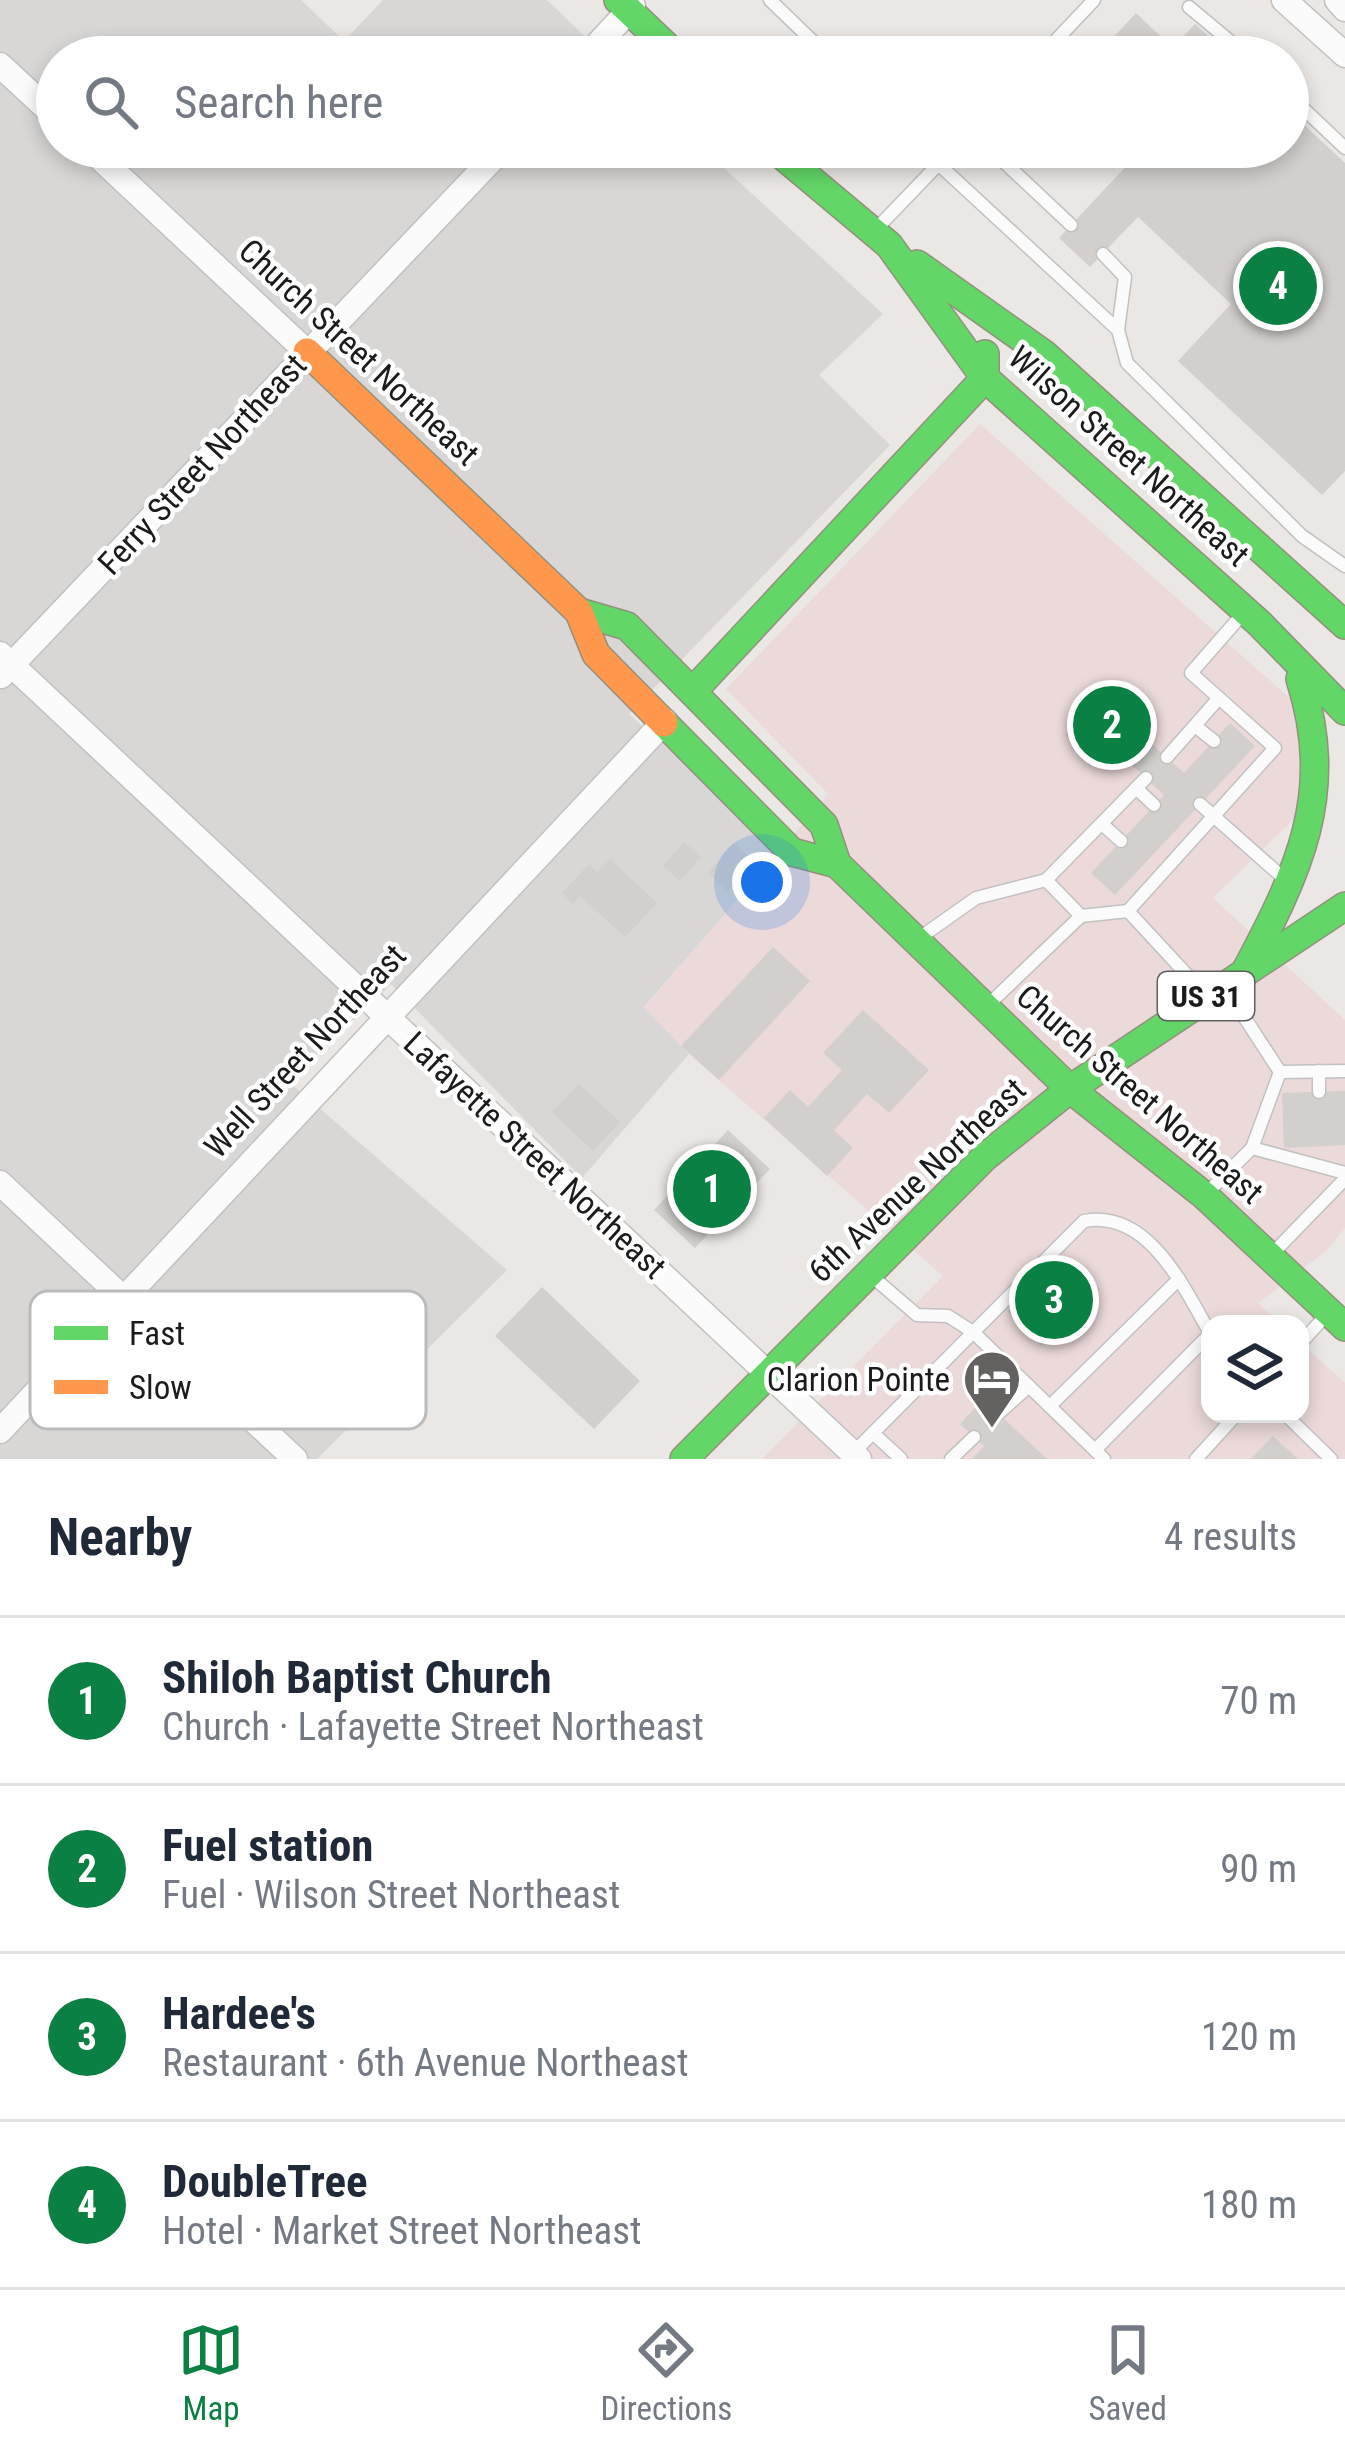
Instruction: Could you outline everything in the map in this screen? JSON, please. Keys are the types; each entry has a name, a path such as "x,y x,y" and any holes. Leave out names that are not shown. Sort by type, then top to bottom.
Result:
{"main road":[{"path":"628,3 659,36"},
{"name":"Wilson Street Northeast","path":"797,168 882,239 985,378 1252,617 1345,711"},
{"path":"882,239 1044,354 1345,625"},
{"path":"693,691 985,378 985,340 969,302"},
{"name":"Church Street Northeast","path":"307,352 578,612 596,654 792,852 837,864 1070,1089 1205,1196 1337,1319"},
{"name":"Church Street Northeast","path":"578,612 628,626 824,825 837,864"},
{"path":"1225,985 1292,886 1326,820 1336,775 1315,700 1252,617"},
{"name":"6th Avenue Northeast","path":"684,1459 866,1270 985,1157 1070,1089 1345,907"}],"street":[{"path":"1284,0 1345,55"},
{"path":"1337,0 1345,10"},
{"path":"602,36 628,3"},
{"path":"0,65 36,98"},
{"name":"Church Street Northeast","path":"110,168 307,352"},
{"name":"Ferry Street Northeast","path":"4,666 484,168"},
{"name":"Lafayette Street Northeast","path":"4,666 856,1456"},
{"name":"Well Street Northeast","path":"130,1291 665,722"},
{"path":"0,1183 116,1291"},
{"name":"Well Street Northeast","path":"0,1431 30,1399"},
{"path":"263,1429 295,1459"}],"lane":[{"path":"770,0 807,36"},
{"path":"1060,36 1094,0"},
{"path":"1188,2 1226,36"},
{"path":"1309,114 1345,148"},
{"path":"882,239 935,168"},
{"path":"940,168 1118,330"},
{"path":"1010,168 1071,225"},
{"path":"1103,254 1126,277 1118,330 1127,362 1302,536 1345,566"},
{"path":"986,1007 1081,916 1128,911 1275,748 1191,673 1252,617"},
{"path":"1167,758 1219,698"},
{"path":"1195,726 1214,741"},
{"path":"1238,764 1251,776"},
{"path":"917,939 976,898 1046,880 1141,783 1154,805"},
{"path":"1200,804 1292,886"},
{"path":"1102,824 1121,841"},
{"path":"1177,829 1192,842"},
{"path":"1145,863 1160,876"},
{"path":"1046,880 1081,916"},
{"path":"1128,911 1225,985 1280,1072"},
{"path":"1318,1071 1319,1092"},
{"path":"1280,1072 1345,1071"},
{"path":"1205,1196 1252,1148 1280,1072"},
{"path":"1320,1147 1321,1166"},
{"path":"1252,1148 1345,1176 1271,1255"},
{"path":"856,1456 873,1433 1084,1221 1114,1219 1148,1241 1179,1279 1201,1317"},
{"path":"866,1270 917,1315 948,1316 973,1332 1099,1454 1201,1343"},
{"path":"1049,1406 1179,1279"},
{"path":"1309,1338 1337,1319"},
{"path":"999,1413 1029,1386"},
{"path":"1196,1459 1229,1423"},
{"path":"1294,1423 1331,1459"},
{"path":"873,1433 901,1459"},
{"path":"951,1459 974,1436"}],"shaded area":[{"path":"0,0 301,0 339,36 36,36 36,168 724,168 883,314 819,375 890,445 629,714 781,850 644,1007 689,1054 582,1178 391,984 289,1082 507,1270 426,1351 426,1291 30,1291 30,1429 347,1429 317,1459 0,1459"},
{"path":"383,0 547,0 584,36 349,36"},
{"path":"980,424 1309,715 1303,810 1213,898 1345,1020 1345,1228 1326,1251 1258,1303 1271,1315 1201,1315 1201,1423 1309,1423 1309,1350 1345,1383 1345,1459 762,1459 943,1276 689,1054 644,1008 828,794 726,689"}],"building":[{"path":"1136,13 1160,36 1115,36"},
{"path":"1195,24 1208,36 1184,36"},
{"path":"1309,130 1345,163 1345,471 1322,495 1178,361 1231,304 1138,217 1090,267 1059,238 1124,168 1309,168"},
{"path":"1118,679 1158,716 1141,734 1184,773 1230,723 1255,746 1115,895 1091,873 1164,795 1121,755 1106,772 1066,735"},
{"path":"684,842 701,857 680,881 663,866"},
{"path":"734,843 754,861 728,891 708,873"},
{"path":"610,859 657,903 625,937 580,896 573,904 562,893 589,864 597,872"},
{"path":"773,947 810,981 719,1080 681,1046"},
{"path":"863,1010 929,1070 889,1113 867,1094 834,1130 853,1148 827,1176 764,1118 790,1090 808,1107 842,1070 823,1053"},
{"path":"579,1084 620,1122 593,1151 552,1112"},
{"path":"1345,1091 1345,1145 1284,1148 1282,1093"},
{"path":"728,1130 770,1169 695,1248 654,1210"},
{"path":"1063,1256 1100,1289 1041,1346 1007,1311"},
{"path":"542,1287 640,1381 594,1429 495,1336"},
{"name":"Clarion Pointe","path":"983,1399 1047,1459 972,1459 984,1446 960,1424"},
{"path":"1273,1436 1298,1459 1251,1459"}],"traffic: fast":[{"path":"618,0 656,36"},
{"path":"797,168 889,245 985,378 1259,623 1345,711"},
{"path":"917,264 1044,354 1345,625"},
{"path":"693,691 985,378 985,354"},
{"path":"579,612 627,626 824,825 837,864 1070,1089 1205,1196 1345,1327"},
{"path":"1244,974 1295,866 1313,796 1310,721 1300,679"},
{"path":"664,723 792,852 837,864"},
{"path":"684,1459 985,1157 1070,1089 1345,906"}],"traffic: slow":[{"path":"307,352 579,612 596,654 664,723"}],"place":[{"name":"DoubleTree","path":"1278,286"},
{"name":"Fuel station","path":"1112,725"},
{"name":"Shiloh Baptist Church","path":"712,1189"},
{"name":"Hardee's","path":"1054,1300"},
{"name":"Clarion Pointe","path":"992,1430"}]}
